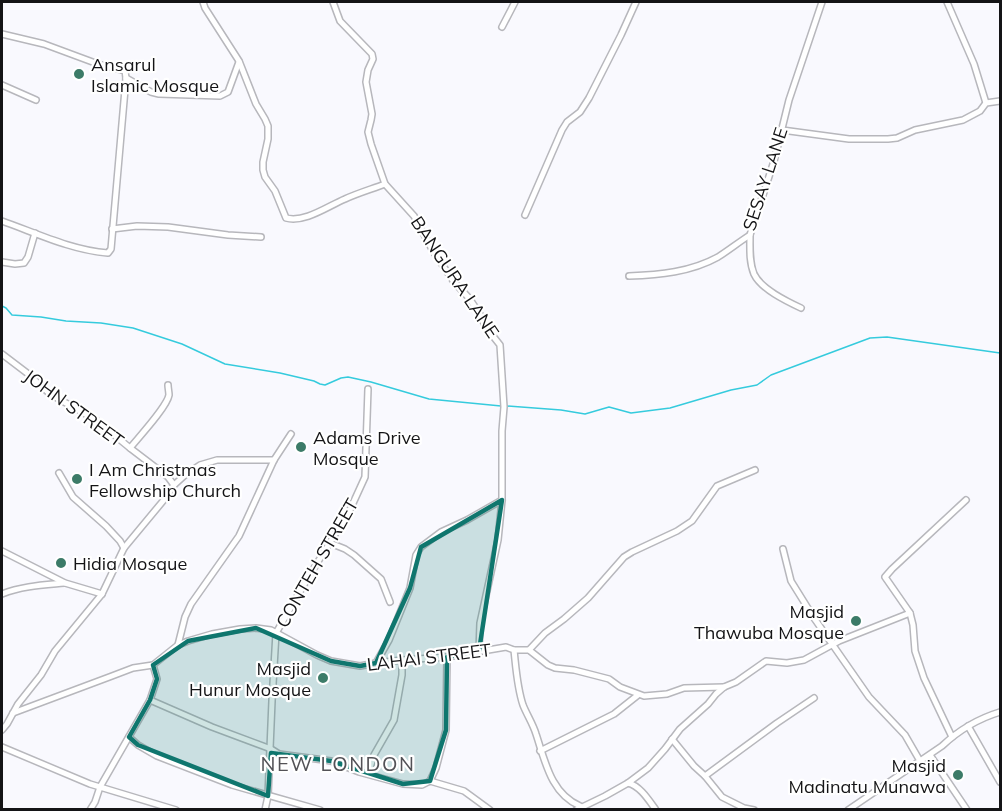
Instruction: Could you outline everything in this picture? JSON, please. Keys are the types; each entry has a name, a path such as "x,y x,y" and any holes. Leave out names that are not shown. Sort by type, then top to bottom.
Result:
{"street":[{"path":"203,2 239,61 255,104 268,126 263,170 286,218 289,220 306,217 346,198 385,184"},
{"name":"BANGURA LANE","path":"333,2 340,21 372,54 373,58 366,82 372,114 368,132 370,144 385,184 414,216 433,252 453,282 469,298 485,326 501,345 504,407 502,500 498,540 480,623 479,651"},
{"path":"502,27 515,2"},
{"path":"525,215 562,130 567,122 580,112 589,98 636,2"},
{"name":"SESAY LANE","path":"629,276 667,274 695,267 716,258 750,235 765,191 789,100 822,2"},
{"path":"946,2 974,64 986,103"},
{"path":"2,34 44,44 98,64 125,71 126,78 111,249 108,253 98,253 63,243 2,221"},
{"path":"126,78 159,94 220,96 228,92 239,61"},
{"path":"2,85 36,100"},
{"path":"782,130 849,139 897,138 915,130 963,120 980,111 986,103 1000,101"},
{"path":"112,229 137,226 261,237"},
{"path":"2,262 24,263 35,233"},
{"path":"750,235 750,257 755,275 783,299 801,308"},
{"name":"JOHN STREET","path":"2,354 50,394 96,420 168,477 174,485"},
{"path":"130,448 169,397 168,385"},
{"name":"CONTEH STREET","path":"266,810 276,633 349,512 365,477 368,388"},
{"path":"178,645 184,617 239,536 274,460 291,434"},
{"path":"2,730 55,651 102,594 124,548 174,485 200,465 217,460 274,460"},
{"path":"529,650 545,633 588,598 624,557 678,531 692,521 717,486 755,470"},
{"path":"59,473 73,497 106,526 124,548"},
{"path":"376,663 389,640 406,599 416,555 421,547 441,532 502,500"},
{"path":"952,737 924,678 915,651 910,613 885,577 966,500"},
{"path":"330,543 354,555 381,579 390,603"},
{"path":"783,549 791,581 814,618 869,697 905,735 920,761"},
{"path":"2,550 65,582 102,594"},
{"path":"2,594 11,590 65,582"},
{"path":"514,650 529,650 555,668 574,670 609,679 620,687 644,696 667,694 684,688 724,687 736,682 766,661 795,663 839,641 910,613"},
{"name":"LAHAI STREET","path":"13,713 133,668 153,664 178,645 188,641 240,629 271,630 331,661 360,666 447,657 506,647 514,650 518,687 523,705 536,733 547,770 558,787 578,808"},
{"path":"430,782 446,730 447,657"},
{"path":"368,774 378,746 394,720 402,675 402,660"},
{"path":"90,810 100,787 150,700 157,679 153,664"},
{"path":"578,808 628,783 648,768 680,729 703,710 724,687"},
{"path":"540,751 614,714 638,694"},
{"path":"705,776 814,698"},
{"path":"150,700 279,754 331,761 403,784 422,785 430,782 464,791 490,810"},
{"path":"848,810 930,755 968,726 983,717 1000,712"},
{"path":"968,726 1000,782"},
{"path":"129,737 157,756 232,785 320,810"},
{"path":"672,739 722,797 744,809 754,810"},
{"path":"2,747 100,787 176,810"},
{"path":"930,755 967,810"},
{"path":"628,783 634,784 656,810"},
{"path":"858,804 862,810"}],"highlighted area":[{"path":"502,500 479,651 447,657 446,730 430,781 403,784 331,761 271,753 268,796 138,745 129,737 150,700 157,679 153,665 188,641 256,628 331,661 360,666 376,663 410,588 421,547"}],"waterway":[{"path":"2,306 12,315 133,328 182,344 225,364 280,373 320,384 325,385 348,377 429,399 501,406"},
{"path":"507,406 585,414 609,407 631,413 670,408 731,390 757,385 771,375 870,338 887,337 1000,353"}],"place":[{"name":"Ansarul Islamic Mosque","path":"79,74"},
{"name":"Adams Drive Mosque","path":"301,447"},
{"name":"I Am Christmas Fellowship Church","path":"77,479"},
{"name":"Hidia Mosque","path":"61,563"},
{"name":"Masjid Thawuba Mosque","path":"856,621"},
{"name":"Masjid Hunur Mosque","path":"323,678"},
{"name":"Masjid Madinatu Munawa","path":"958,775"}],"district":[{"name":"NEW LONDON","path":"338,763"}]}
